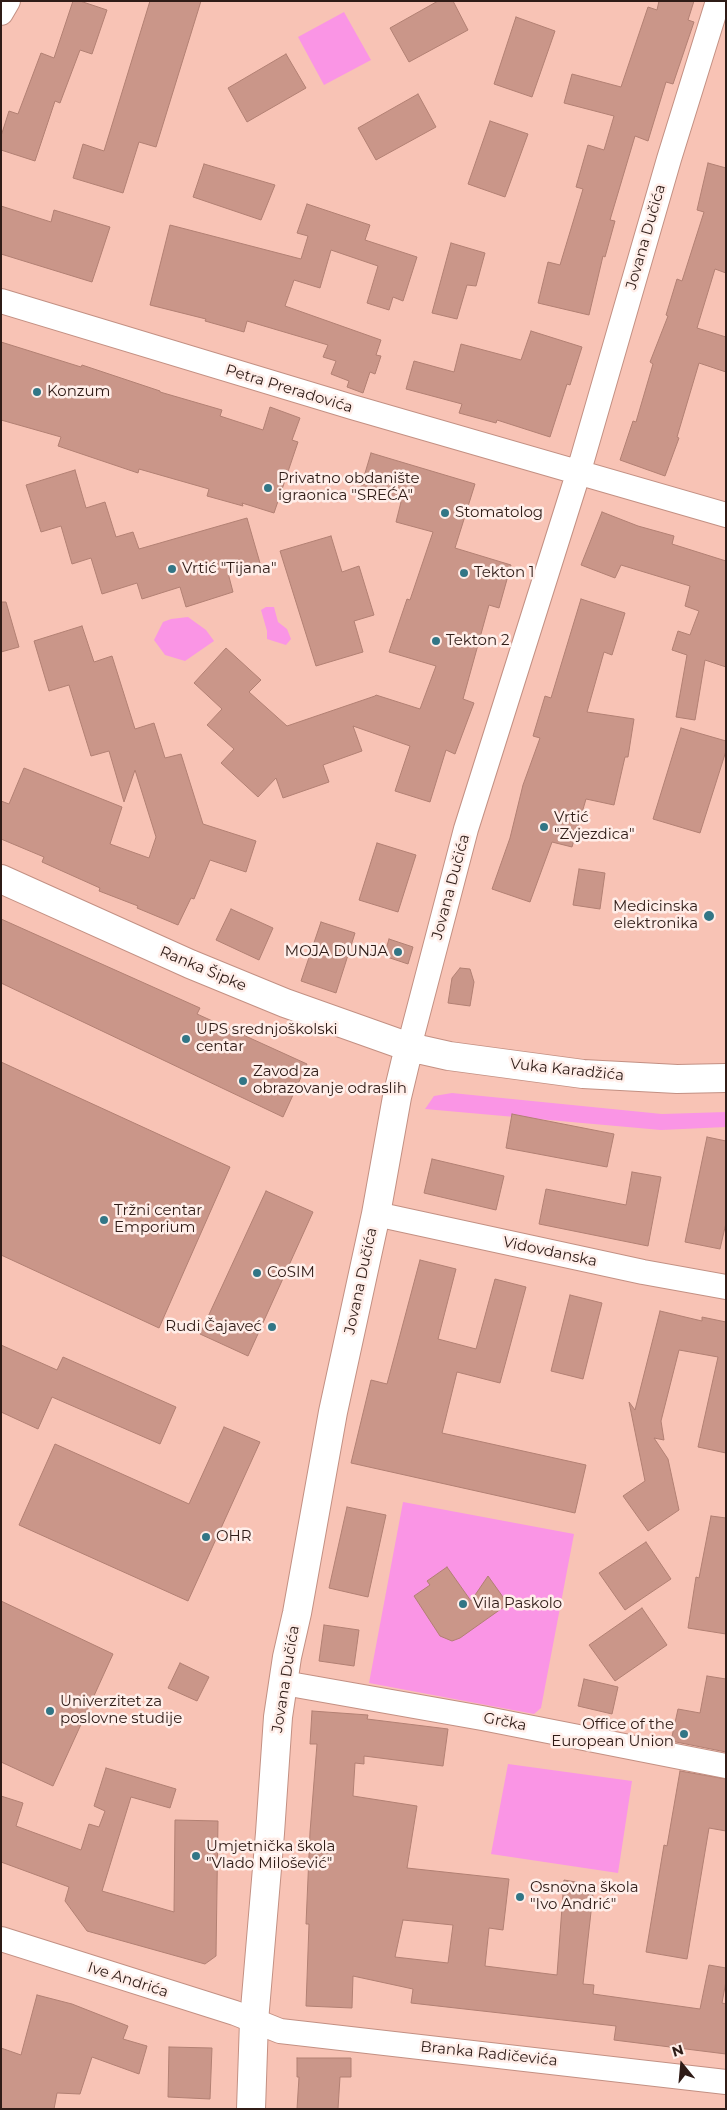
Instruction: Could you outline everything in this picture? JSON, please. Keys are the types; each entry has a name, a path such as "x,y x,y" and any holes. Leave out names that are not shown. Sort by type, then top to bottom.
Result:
{"street":[{"path":"1,13 8,1"},
{"name":"Jovana Dučića","path":"251,2109 254,2021 278,1717 287,1657 297,1613 333,1412 376,1214 397,1097 466,829 578,474 669,159 718,1"},
{"name":"Petra Preradovića","path":"1,301 578,474"},
{"path":"578,474 726,515"},
{"name":"Ranka Šipke","path":"1,879 190,964 285,1003 409,1047"},
{"name":"Vuka Karadžića","path":"409,1047 507,1065 583,1074 677,1079 726,1078"},
{"name":"Vidovdanska","path":"376,1214 633,1270 726,1287"},
{"name":"Grčka","path":"284,1683 473,1716 726,1766"},
{"name":"Ive Andrića","path":"1,1939 254,2021"},
{"name":"Branka Radičevića","path":"254,2021 280,2030 726,2082"}],"shaded area":[{"path":"344,12 371,60 324,85 298,37"},
{"path":"266,607 274,607 278,622 287,629 291,639 286,645 267,639 267,631 261,610"},
{"path":"188,617 206,630 214,641 185,661 165,655 154,640 163,622"},
{"path":"452,1093 662,1114 726,1112 726,1127 661,1130 425,1109 434,1096"},
{"path":"403,1502 574,1534 541,1708 534,1714 369,1683"},
{"path":"508,1764 632,1781 618,1873 491,1854"}],"building":[{"path":"73,1 80,1 107,10 92,54 80,50 60,103 55,101 35,161 1,150 1,136 9,111 18,114 41,53 54,58"},
{"path":"150,1 201,1 156,147 139,142 123,193 73,178 83,144 104,151"},
{"path":"438,1 453,1 468,30 409,62 390,28"},
{"path":"659,1 694,1 688,20 694,22 673,84 666,82 648,141 635,136 610,220 615,221 605,257 603,256 589,315 538,303 548,262 560,265 583,189 576,187 588,145 604,150 614,116 564,103 572,74 621,87 648,7 657,10"},
{"path":"516,17 555,31 532,97 494,84"},
{"path":"286,54 306,88 247,122 228,88"},
{"path":"418,94 436,127 376,160 358,128"},
{"path":"490,121 528,134 505,197 468,184"},
{"path":"708,163 726,168 726,273 715,269 697,328 726,337 726,372 699,363 677,437 679,438 665,476 620,460 633,421 636,422 653,364 650,362 668,316 666,315 677,279 682,281 704,212 697,210"},
{"path":"204,164 275,185 261,220 193,197"},
{"path":"307,204 370,225 365,240 417,257 403,301 393,297 389,310 367,303 378,266 331,250 320,288 294,280 285,306 381,340 376,355 381,356 375,374 370,372 363,393 347,387 349,381 331,374 336,361 323,357 328,345 247,321 244,332 205,321 206,319 150,305 170,225 301,259 308,236 297,233"},
{"path":"1,206 51,222 54,210 110,227 92,282 1,254"},
{"path":"451,243 485,253 476,286 467,285 457,319 432,313"},
{"path":"531,331 582,347 570,385 567,384 550,437 497,420 496,423 459,413 462,404 406,389 414,361 454,372 461,344 521,360"},
{"path":"1,342 81,367 82,365 160,392 222,410 220,416 263,430 270,407 300,418 292,440 298,442 274,513 242,503 243,506 207,496 209,489 139,469 138,473 58,446 61,437 1,420"},
{"path":"371,453 475,484 455,548 511,565 499,608 489,605 463,699 474,703 455,754 446,750 430,802 395,791 410,746 353,726 362,751 323,765 329,782 283,798 276,778 258,797 221,763 234,749 207,725 222,709 194,683 226,648 261,680 249,692 287,726 376,695 420,709 436,666 389,652 407,599 410,600 433,532 396,522 401,502 360,490"},
{"path":"75,470 86,508 105,502 116,537 133,532 139,549 247,518 260,563 228,573 233,592 186,607 180,587 142,599 137,583 102,594 91,558 72,564 61,526 41,532 26,485"},
{"path":"602,512 638,526 674,536 672,544 726,561 726,667 705,660 695,720 676,717 687,655 672,650 678,631 690,635 699,611 685,606 690,586 621,565 615,578 581,565"},
{"path":"331,536 342,572 359,566 374,615 354,621 363,652 316,666 280,551"},
{"path":"581,599 625,613 612,655 604,652 587,712 634,719 628,757 625,757 614,805 586,799 572,847 552,842 530,902 492,889 510,838 523,785 540,738 533,736 545,696 551,698"},
{"path":"1,602 6,602 19,647 1,652"},
{"path":"82,626 94,662 112,656 135,729 154,723 165,758 181,754 203,824 256,841 246,872 210,860 194,899 191,898 178,925 137,908 138,906 99,891 100,888 42,862 44,857 1,839 1,801 9,804 24,768 122,807 110,844 149,858 156,837 135,770 124,802 109,751 91,756 69,685 49,691 34,641"},
{"path":"681,728 726,741 726,751 700,833 653,819"},
{"path":"377,843 416,855 398,912 359,900"},
{"path":"579,869 605,873 600,909 573,905"},
{"path":"231,909 273,928 259,960 216,940"},
{"name":"UPS srednjoškolski centar","path":"1,919 200,1008 197,1014 307,1064 283,1117 1,983"},
{"path":"321,922 355,933 336,993 301,981"},
{"name":"MOJA DUNJA","path":"389,939 413,947 408,964 384,956"},
{"path":"460,968 470,969 474,982 470,1006 448,1003 452,978"},
{"name":"Tržni centar Emporium","path":"1,1062 230,1167 159,1328 1,1255"},
{"path":"512,1114 614,1134 607,1167 506,1148"},
{"path":"707,1137 726,1141 726,1223 720,1249 685,1242"},
{"path":"432,1159 504,1176 496,1210 424,1193"},
{"path":"632,1172 661,1177 648,1246 539,1224 546,1189 626,1205"},
{"name":"CoSIM","path":"266,1191 313,1212 248,1356 200,1334"},
{"path":"420,1260 456,1269 438,1339 476,1349 495,1279 526,1287 500,1383 457,1372 442,1433 586,1465 575,1513 351,1463 371,1380 387,1384"},
{"path":"570,1295 602,1303 583,1379 551,1371"},
{"path":"660,1311 702,1321 702,1317 726,1322 726,1453 698,1447 718,1357 679,1350 661,1421 664,1440 654,1438 668,1459 679,1510 648,1531 623,1496 645,1481 629,1402 635,1410"},
{"path":"1,1345 57,1370 63,1357 176,1407 160,1444 52,1397 38,1429 1,1412"},
{"path":"224,1427 260,1442 188,1601 19,1525 55,1444 189,1504"},
{"path":"347,1507 386,1515 368,1597 329,1588"},
{"path":"711,1516 726,1518 726,1634 688,1628 696,1577 699,1578"},
{"path":"646,1542 671,1579 625,1610 599,1573"},
{"name":"Vila Paskolo","path":"447,1567 471,1601 488,1576 508,1604 460,1638 452,1641 440,1636 414,1596 430,1585 427,1581"},
{"path":"1,1601 113,1654 53,1786 1,1762"},
{"path":"642,1608 667,1645 615,1681 589,1645"},
{"path":"324,1625 359,1630 354,1666 319,1661"},
{"path":"180,1663 209,1677 197,1701 168,1688"},
{"path":"707,1676 726,1679 726,1752 671,1741 678,1709 700,1713"},
{"path":"584,1679 618,1687 612,1714 578,1706"},
{"path":"312,1711 368,1715 367,1719 448,1729 443,1766 364,1756 364,1764 355,1763 353,1796 417,1806 407,1868 509,1879 503,1930 489,1928 485,1966 557,1975 564,1880 594,1885 583,1984 594,1985 593,1994 700,2009 709,1965 726,1968 722,2003 726,2004 726,2054 614,2040 616,2026 411,2003 413,1989 353,1976 352,2008 306,2006 309,1924 306,1924 310,1832 317,1744 310,1744","holes":["403,1920 453,1925 448,1963 395,1957"]},
{"name":"Umjetnička škola \"Vlado Milošević\"","path":"106,1768 176,1789 170,1808 131,1797 102,1891 174,1912 175,1820 218,1821 216,1956 205,1964 87,1931 65,1901 69,1887 1,1862 1,1796 23,1803 16,1826 81,1850 89,1824 99,1827 105,1811 94,1806"},
{"path":"680,1771 726,1779 726,1831 709,1828 687,1959 646,1952 664,1845 667,1846"},
{"path":"37,1995 72,2004 128,2026 123,2039 147,2046 139,2074 92,2057 80,2094 57,2093 54,2109 1,2109 1,2048 21,2055"},
{"path":"169,2047 212,2048 210,2099 168,2097"},
{"path":"297,2058 351,2058 351,2077 340,2077 338,2109 297,2109 299,2077 297,2077"}],"place":[{"name":"Konzum","path":"37,392"},
{"name":"Privatno obdanište igraonica \"SREĆA\"","path":"268,488"},
{"name":"Stomatolog","path":"445,513"},
{"name":"Vrtić \"Tijana\"","path":"172,569"},
{"name":"Tekton 1","path":"464,573"},
{"name":"Tekton 2","path":"436,641"},
{"name":"Vrtić \"Zvjezdica\"","path":"544,827"},
{"name":"Medicinska elektronika","path":"709,916"},
{"name":"MOJA DUNJA","path":"398,952"},
{"name":"UPS srednjoškolski centar","path":"186,1039"},
{"name":"Zavod za obrazovanje odraslih","path":"243,1081"},
{"name":"Tržni centar Emporium","path":"104,1220"},
{"name":"CoSIM","path":"257,1273"},
{"name":"Rudi Čajaveć","path":"272,1327"},
{"name":"OHR","path":"206,1537"},
{"name":"Vila Paskolo","path":"463,1604"},
{"name":"Univerzitet za poslovne studije","path":"50,1711"},
{"name":"Office of the European Union","path":"684,1734"},
{"name":"Umjetnička škola \"Vlado Milošević\"","path":"196,1856"},
{"name":"Osnovna škola \"Ivo Andrić\"","path":"520,1897"}]}
